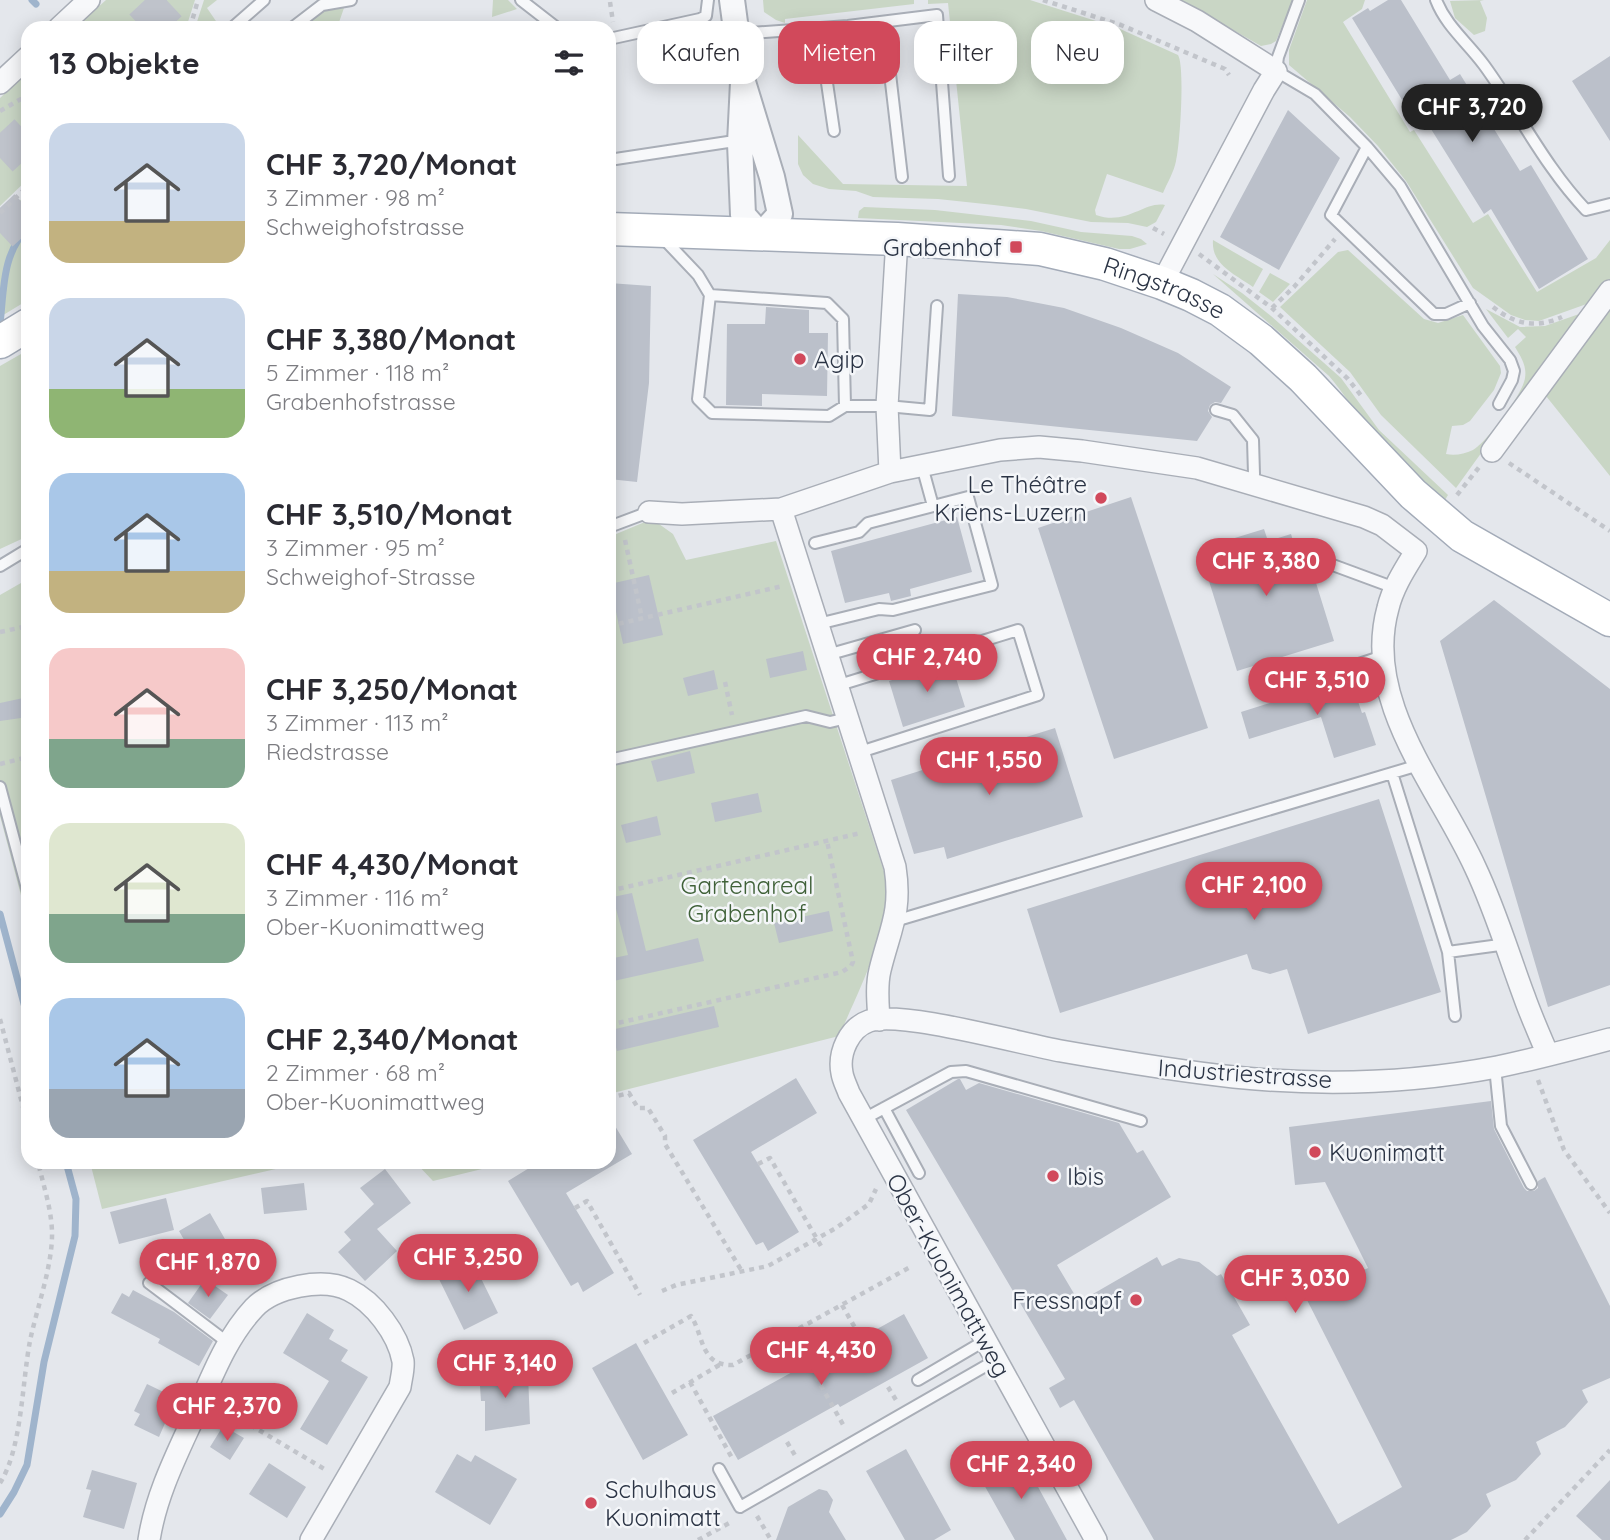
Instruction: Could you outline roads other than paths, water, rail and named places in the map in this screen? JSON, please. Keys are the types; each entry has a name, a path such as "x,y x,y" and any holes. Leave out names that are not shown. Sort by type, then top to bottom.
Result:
{"main road":[{"name":"Ringstrasse","path":"616,229 897,239 1040,249 1105,264 1162,283 1220,310 1261,340 1303,378 1413,494 1462,536 1610,620"}],"street":[{"path":"66,21 89,0"},
{"path":"732,0 734,21"},
{"path":"1156,0 1197,20 1276,71 1162,283"},
{"path":"0,83 21,64"},
{"path":"743,84 750,144 743,215 761,235 780,215 772,177 750,144"},
{"path":"890,472 887,406 897,239"},
{"path":"1492,451 1610,291"},
{"path":"649,512 682,514 781,509 890,472 1000,450 1040,447 1196,468 1364,517 1382,525 1416,551 1395,588 1384,624 1382,656 1392,703 1419,765 1474,863 1507,944 1542,1064"},
{"path":"781,509 895,867 898,898 895,921 880,971 879,1020"},
{"name":"Industriestrasse","path":"879,1020 916,1022 1063,1051 1235,1077 1314,1081 1394,1079 1542,1064 1610,1039"},
{"name":"Ober-Kuonimattweg","path":"879,1020 867,1021 850,1034 842,1054 842,1073 862,1119 986,1340 1092,1539"},
{"path":"149,1540 153,1517 171,1466 227,1342 256,1306 279,1292 301,1284 324,1284 348,1289 379,1315 394,1337 403,1362 400,1387 311,1540"}],"lane":[{"path":"240,21 264,0"},
{"path":"301,21 322,5 351,0"},
{"path":"521,0 548,21"},
{"path":"616,37 700,19 706,16 708,0"},
{"path":"1299,0 1278,57 1276,71 1315,94 1367,146 1400,186 1494,342 1510,360 1514,371 1499,404"},
{"path":"1436,0 1452,28 1482,63 1552,170 1571,193 1586,210 1610,204"},
{"path":"892,21 937,15 950,176"},
{"path":"827,84 834,131"},
{"path":"891,84 902,177"},
{"path":"616,159 727,142 750,144"},
{"path":"1367,146 1331,215 1434,314 1446,314 1470,303"},
{"path":"656,231 698,275 710,295 698,399 712,413 829,416 845,405 930,410 937,306"},
{"path":"710,295 827,303 843,319 845,405"},
{"path":"1216,410 1233,415 1253,440 1252,484"},
{"path":"922,466 933,506"},
{"path":"815,543 859,532 868,523 968,498 992,585 893,610 879,609 818,624"},
{"path":"616,524 649,512"},
{"path":"0,566 21,554"},
{"path":"1330,564 1395,588"},
{"path":"827,655 915,630"},
{"path":"836,685 1018,630 1038,695 858,753"},
{"path":"1290,687 1382,656"},
{"path":"616,759 806,716 830,722 847,719"},
{"path":"895,921 1419,765"},
{"path":"1392,773 1448,952 1455,1016"},
{"path":"0,787 21,866"},
{"path":"1448,952 1507,944"},
{"path":"1495,1067 1501,1126 1531,1184"},
{"path":"862,1119 951,1072 966,1071 1141,1121"},
{"path":"884,1108 919,1173"},
{"path":"149,1283 227,1342"},
{"path":"918,1380 986,1340"},
{"path":"719,1469 740,1507 754,1504 996,1360"}],"waterway":[{"path":"32,0 36,4"},
{"path":"160,21 163,0"},
{"path":"0,324 9,260 21,236"},
{"path":"0,914 21,993"},
{"path":"0,1514 27,1465 44,1362 75,1236 76,1199 68,1169"}],"tunnel":[{"path":"150,21 172,0"},
{"path":"0,158 21,138"},
{"path":"0,233 21,214"}],"place":[{"name":"Grabenhof","path":"1016,247"},
{"name":"Agip","path":"800,359"},
{"name":"Le Théâtre Kriens-Luzern","path":"1101,498"},
{"name":"Kuonimatt","path":"1315,1152"},
{"name":"Ibis","path":"1053,1176"},
{"name":"Fressnapf","path":"1136,1300"},
{"name":"Schulhaus Kuonimatt","path":"591,1503"}],"park label":[{"name":"Gartenareal Grabenhof","path":"747,899"}]}
